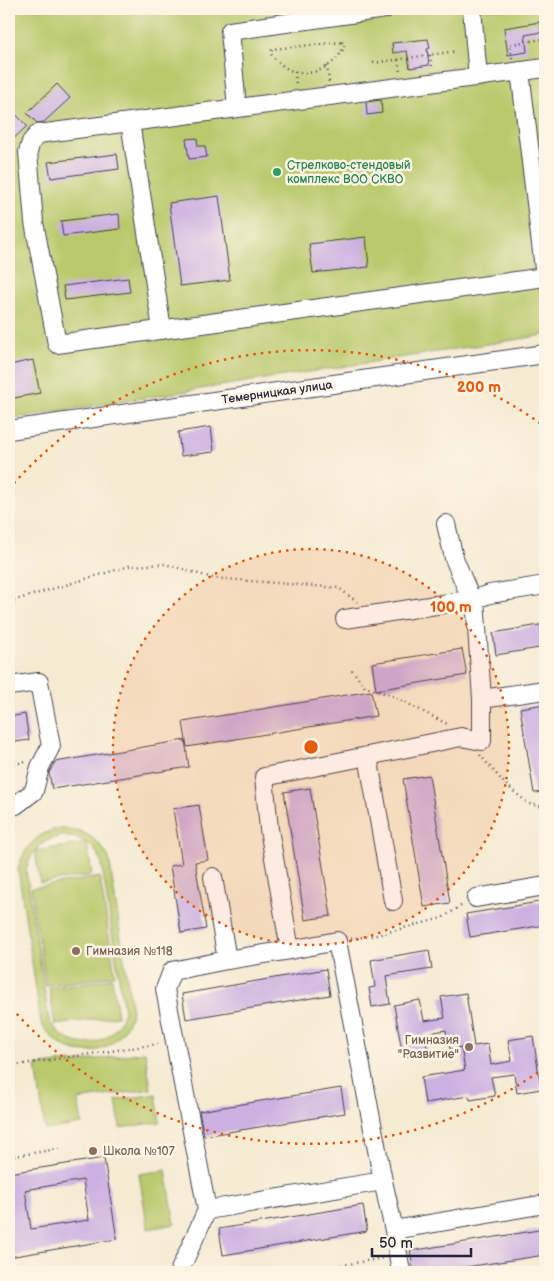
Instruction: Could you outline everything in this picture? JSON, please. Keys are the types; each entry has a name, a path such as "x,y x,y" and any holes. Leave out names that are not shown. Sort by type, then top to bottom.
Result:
{"street":[{"path":"237,108 230,31 385,9"},
{"path":"472,9 478,77"},
{"path":"517,72 540,194 545,277 57,344 34,222 28,152 31,142 38,134 545,68"},
{"path":"130,122 162,330"},
{"name":"Темерницкая улица","path":"9,430 545,354"},
{"path":"290,950 269,829 264,777 461,737 482,741 482,699 473,599 454,558 446,524"},
{"path":"345,619 473,599 490,594 545,585"},
{"path":"9,686 39,682 51,746 40,767 34,791 16,805 9,806"},
{"path":"482,699 545,690"},
{"path":"368,756 393,901"},
{"path":"214,877 227,960"},
{"path":"476,898 545,886"},
{"path":"178,1272 207,1210 165,989 172,971 337,941 382,1181 400,1264"},
{"path":"207,1210 382,1181"},
{"path":"394,1230 545,1204"}],"path":[{"path":"517,72 510,44 544,39 545,50"},
{"path":"342,42 345,44 343,51 334,62 314,72 295,72 288,69 271,54 272,49 342,42"},
{"path":"373,63 457,51"},
{"path":"9,602 129,566 165,564 213,578 339,588 373,614"},
{"path":"337,941 377,935 442,918 476,898"},
{"path":"9,1066 158,1044"},
{"path":"9,1157 63,1148"},
{"path":"302,1272 400,1264"}],"green space":[{"name":"Стрелково-стендовый комплекс ВОО СКВО","path":"9,9 545,9 545,335 9,419"},
{"path":"68,828 89,835 100,845 109,858 132,1011 125,1027 116,1040 104,1048 91,1052 77,1051 64,1046 52,1037 41,1023 18,869 24,854 33,842 38,837 52,830","holes":["61,836 77,838 92,846 101,860 124,1011 118,1024 110,1034 101,1040 79,1043 68,1039 49,1020 26,870 35,851 48,840"]},
{"path":"87,843 92,875 40,883 35,851"},
{"path":"100,877 115,975 46,986 31,888"},
{"path":"112,978 118,1016 55,1025 49,988"},
{"path":"145,1052 151,1089 78,1100 82,1124 45,1130 36,1066 72,1061 73,1063"},
{"path":"156,1094 160,1122 120,1128 116,1100"},
{"path":"166,1170 175,1224 148,1229 139,1174"}],"building":[{"path":"540,22 542,32 525,35 527,52 508,55 504,28"},
{"path":"428,39 430,48 427,49 429,65 410,68 407,51 393,53 392,43"},
{"path":"57,84 70,98 44,122 37,123 27,113"},
{"path":"381,100 382,113 367,115 366,102"},
{"path":"9,107 27,126 9,143"},
{"path":"197,138 198,146 205,146 207,157 189,159 186,139"},
{"path":"117,154 119,169 51,178 48,162"},
{"path":"219,196 230,280 180,286 169,203"},
{"path":"119,214 120,229 63,236 61,221"},
{"path":"366,237 369,267 313,273 309,244"},
{"path":"128,278 130,292 65,300 63,286"},
{"path":"33,360 40,393 9,399 9,365"},
{"path":"211,427 214,452 181,456 178,432"},
{"path":"545,624 545,647 496,655 493,633"},
{"path":"462,649 467,675 376,690 372,663"},
{"path":"371,691 376,716 187,747 183,722"},
{"path":"545,704 545,792 534,793 520,708"},
{"path":"25,714 29,740 9,743 9,717"},
{"path":"185,740 189,767 52,789 49,773 55,762"},
{"path":"429,775 450,903 424,907 403,779"},
{"path":"310,788 331,916 305,920 284,792"},
{"path":"199,805 208,860 195,862 206,929 181,933 170,866 182,864 173,809"},
{"path":"545,901 545,925 470,937 466,914"},
{"path":"429,950 432,969 386,976 390,1004 372,1007 369,988 375,987 371,960"},
{"path":"326,969 330,995 186,1019 182,994"},
{"name":"Гимназия \"Развитие\"","path":"466,993 474,1046 488,1044 491,1065 512,1061 508,1040 533,1036 541,1089 517,1093 514,1074 491,1077 495,1096 470,1100 469,1096 425,1103 421,1077 465,1070 461,1047 450,1049 446,1030 424,1034 428,1053 403,1057 394,1005 420,1000 424,1021 445,1018 441,997"},
{"path":"341,1088 345,1113 204,1136 199,1111"},
{"path":"104,1158 117,1239 9,1257 9,1173","holes":["83,1180 89,1220 31,1229 25,1190"]},
{"path":"363,1205 367,1231 223,1255 219,1229"},
{"path":"545,1229 545,1255 433,1272 414,1272 410,1251"}],"place":[{"name":"Стрелково-стендовый комплекс ВОО СКВО","path":"277,172"},
{"name":"Гимназия №118","path":"76,951"},
{"name":"Гимназия \"Развитие\"","path":"469,1047"},
{"name":"Школа №107","path":"93,1151"}]}
